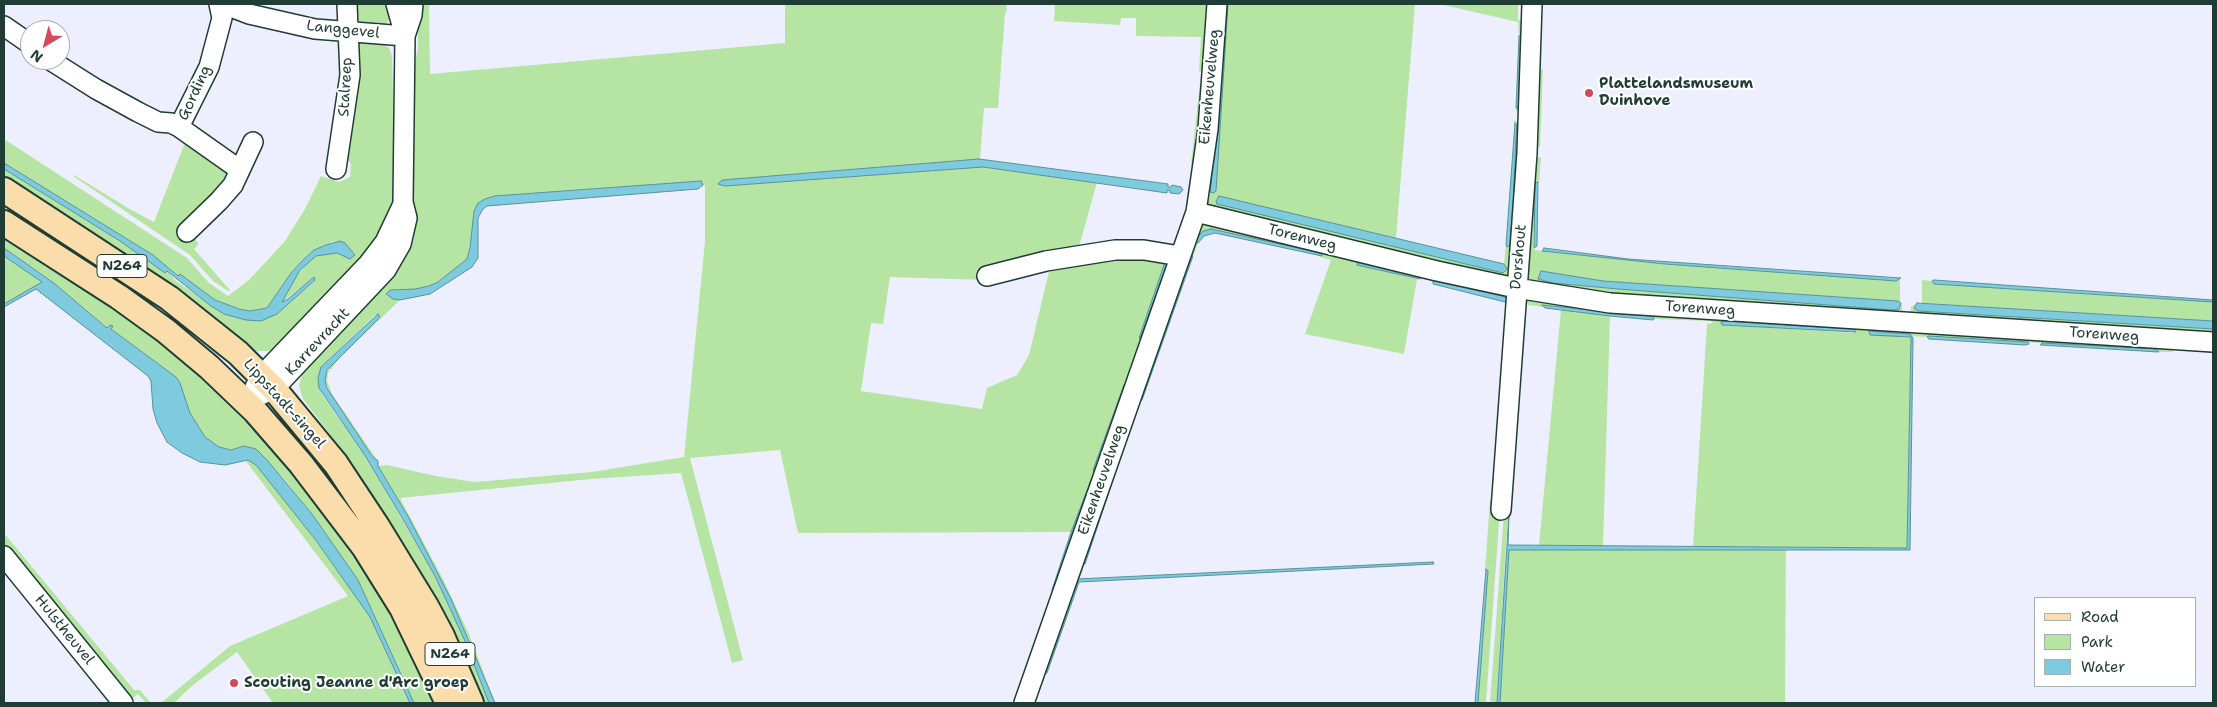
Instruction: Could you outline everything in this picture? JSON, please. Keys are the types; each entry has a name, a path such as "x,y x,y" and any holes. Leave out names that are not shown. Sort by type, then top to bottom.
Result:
{"main road":[{"name":"Lippstadt-singel","path":"4,190 169,298 215,334 267,382 331,457 377,526 430,613 471,703"},
{"name":"Lippstadt-singel","path":"4,223 136,309 202,361 246,402 301,464 364,547 402,608 448,703"}],"street":[{"name":"Gording","path":"67,70 138,112 158,122 171,123 179,127 209,67 222,18 219,4"},
{"name":"Langgevel","path":"223,4 249,14 315,29 405,36"},
{"name":"Stalreep","path":"336,169 350,75 347,4"},
{"name":"Karrevracht","path":"246,402 368,290 393,260 401,244 407,218 403,202 405,36 396,4"},
{"name":"Karrevracht","path":"405,36 412,15 413,4"},
{"name":"Eikenheuvelweg","path":"1024,703 1196,212 1208,129 1217,4"},
{"name":"Dorshout","path":"1501,510 1530,89 1532,4"},
{"path":"4,26 20,37"},
{"path":"179,127 240,170"},
{"path":"187,232 219,202 232,185 253,142"},
{"name":"Torenweg","path":"1196,212 1437,271 1516,288 1610,304 2213,342"},
{"path":"987,276 1046,261 1115,250 1144,250 1180,256"},
{"name":"Hulstheuvel","path":"4,556 123,703"}],"green space":[{"path":"351,4 392,4 393,14 386,24 379,28 358,26"},
{"path":"417,4 429,4 430,74 785,43 785,4 1006,4 998,108 984,108 980,159 722,180 718,184 725,186 983,167 1097,182 1079,247 1121,241 1117,247 1016,265 986,273 986,280 890,277 883,324 871,323 861,391 982,409 987,388 1017,375 1029,355 1051,263 1118,253 1167,257 1172,264 1057,593 1051,593 1052,590 1054,591 1069,552 1091,480 1071,532 798,533 780,450 690,458 743,660 732,663 681,473 591,479 400,498 443,579 469,634 495,703 451,599 409,518 378,466 387,465 436,476 475,482 592,472 684,457 705,241 705,185 701,181 494,196 478,203 474,211 467,259 438,282 429,286 415,289 390,290 386,293 387,296 400,300 339,359 328,373 327,381 332,394 378,461 372,456 331,395 325,381 326,375 331,365 380,315 374,316 321,367 318,378 321,393 366,457 436,578 464,639 489,703 476,703 448,639 369,489 353,464 303,399 299,386 303,370 311,355 382,279 394,264 406,243 411,221 409,104 418,47","holes":["1099,258 1165,258 1168,262 1140,339 1165,262 1135,259 1060,264","1124,385 1125,387 1094,472 1093,470"]},
{"path":"1055,4 1212,4 1204,72 1199,71 1201,37 1136,36 1136,18 1121,18 1120,25 1054,21"},
{"path":"1222,4 1214,193 1216,191 1228,4 1415,4 1396,238 1219,196 1506,265 1504,264 1506,245 1513,208 1516,137 1514,120 1525,127 1511,274 1503,279 1210,207 1205,197"},
{"path":"1439,4 1518,4 1518,20 1521,21 1521,4 1528,4 1522,110 1516,111 1516,108 1518,108 1521,37 1519,36 1518,22"},
{"path":"364,42 381,43 389,48 392,56 395,184 392,210 376,246 280,345 268,351 252,351 4,183 4,169 120,241 165,273 167,271 176,281 224,314 277,314 315,281 314,277 281,301 292,282 309,260 316,256 338,253 350,259 354,256 354,253 334,241 314,250 302,260 267,308 250,311 229,306 215,300 178,276 153,255 4,163 4,139 187,258 209,283 228,296 250,279 285,241 305,209 321,176 339,182 350,177 351,164 345,156 357,47"},
{"path":"1543,69 1540,147 1532,144 1535,73"},
{"path":"1200,83 1206,86 1194,166 1191,164"},
{"path":"186,140 225,169 226,177 192,236 199,244 194,249 230,290 228,291 213,281 190,255 73,176 154,222"},
{"path":"1541,157 1539,183 1536,182 1533,246 1535,250 1665,264 1900,280 1900,301 1603,281 1542,271 1538,278 1553,283 1618,289 1893,310 1899,309 1902,303 1902,311 1898,315 1599,297 1530,282 1525,271 1532,158"},
{"path":"4,203 44,227 210,340 206,345 146,298 94,271 4,214"},
{"path":"1210,223 1422,277 1422,281 1418,276 1356,264 1417,279 1404,354 1305,334 1331,260 1320,257 1321,253 1211,229 1196,243 1198,243 1140,400 1142,400 1137,408 1080,578 1077,579 1200,226"},
{"path":"4,233 118,306 245,413 353,544 444,703 414,703 358,580 312,514 285,480 256,449 244,446 231,450 219,447 205,437 190,413 180,383 176,377 111,329 112,327 108,328 55,284 4,248"},
{"path":"4,256 43,282 4,304"},
{"path":"1922,280 1932,281 1934,284 2213,302 2213,321 1922,303"},
{"path":"1520,296 2213,346 2213,353 2174,350 2171,352 2159,352 2156,349 1869,334 1911,337 1907,548 1693,546 1707,324 1713,323 1711,321 1653,319 1650,316 1594,312 1544,305 1542,307 1528,305 1523,301 1518,414 1506,544 1497,703 1490,703","holes":["1721,322 1854,329 1855,333 1723,325"]},
{"path":"1917,303 1915,306 1918,311 2213,329 2213,338 1911,313 1911,307"},
{"path":"1561,310 1610,316 1603,546 1539,545"},
{"path":"245,460 253,462 261,470 315,539 370,617 410,703 273,703 237,652 193,685 174,703 161,703 230,646 348,596"},
{"path":"1490,500 1499,500 1500,509 1486,703 1478,703 1488,571 1485,570"},
{"path":"4,533 134,690 140,690 151,703 146,703 138,694 128,702 4,547"},
{"path":"1509,550 1786,550 1785,703 1500,703"},
{"path":"1074,589 1042,686 1040,686"}],"water":[{"path":"1225,4 1228,4 1216,191 1214,193 1210,192 1218,121"},
{"path":"1519,36 1521,37 1519,108 1516,108"},
{"path":"1515,123 1517,125 1513,208 1510,245 1507,247 1506,245"},
{"path":"979,159 1168,184 1168,187 1172,185 1181,187 1183,190 1179,194 1170,193 1167,190 1167,193 983,167 725,186 718,184 722,180"},
{"path":"4,163 153,255 178,276 180,274 215,300 239,309 250,311 267,308 291,273 314,250 340,241 345,243 355,255 350,259 337,253 316,256 300,270 282,302 314,277 315,280 277,314 261,321 246,320 224,314 211,306 167,271 165,273 120,241 4,169"},
{"path":"701,181 703,185 698,189 487,206 478,218 478,258 472,267 430,294 400,300 393,299 386,294 390,290 415,289 429,286 438,282 467,259 474,211 478,203 485,199 494,196"},
{"path":"1538,182 1537,246 1534,248 1535,183"},
{"path":"1219,196 1504,264 1507,269 1503,273 1217,204 1216,201"},
{"path":"1211,229 1321,253 1322,256 1215,233 1204,236 1198,243 1194,242 1203,231"},
{"path":"4,248 55,284 107,328 110,325 113,326 111,329 176,377 180,383 190,413 205,437 219,447 231,450 244,446 256,449 267,460 312,514 358,580 414,703 410,703 370,617 315,539 256,465 248,460 225,465 200,462 182,453 167,442 157,423 153,409 151,381 148,376 36,289 4,307 4,304 42,282 4,256"},
{"path":"1544,248 1628,259 1901,278 1896,281 1665,264 1542,251"},
{"path":"1191,254 1193,256 1142,400 1140,400"},
{"path":"1134,257 1168,262 1140,339 1165,262 1135,259 1097,260"},
{"path":"1358,262 1418,276 1420,279 1357,265"},
{"path":"1541,271 1603,281 1898,301 1901,303 1899,309 1893,310 1618,289 1553,283 1538,279"},
{"path":"1433,281 1506,297 1507,300 1505,302 1433,284"},
{"path":"1932,281 2213,300 2213,302 1934,284"},
{"path":"1917,303 2213,321 2213,329 1918,311 1914,308"},
{"path":"1542,305 1650,316 1654,318 1653,320 1610,316 1545,308"},
{"path":"378,314 380,317 327,370 325,381 327,388 372,456 378,461 378,466 409,518 451,599 495,703 489,703 464,639 436,578 366,457 319,388 318,378 321,367"},
{"path":"1721,322 1854,329 1856,332 1722,325"},
{"path":"1869,331 1910,334 1913,338 1910,550 1509,550 1500,703 1497,703 1509,514 1508,545 1907,548 1911,337 1870,335"},
{"path":"1927,337 2028,342 2029,344 1929,339"},
{"path":"2042,343 2156,349 2159,352 2040,345"},
{"path":"1124,385 1125,387 1094,472 1093,470"},
{"path":"1137,408 1085,564 1083,564 1081,563"},
{"path":"1091,480 1092,482 1054,592 1052,590 1071,532"},
{"path":"1433,562 1434,564 1079,582 1047,673 1044,673 1077,579"},
{"path":"1486,569 1488,571 1478,703 1475,703"}],"place":[{"name":"Plattelandsmuseum Duinhove","path":"1589,93"},
{"name":"Scouting Jeanne d'Arc groep","path":"234,683"}]}
